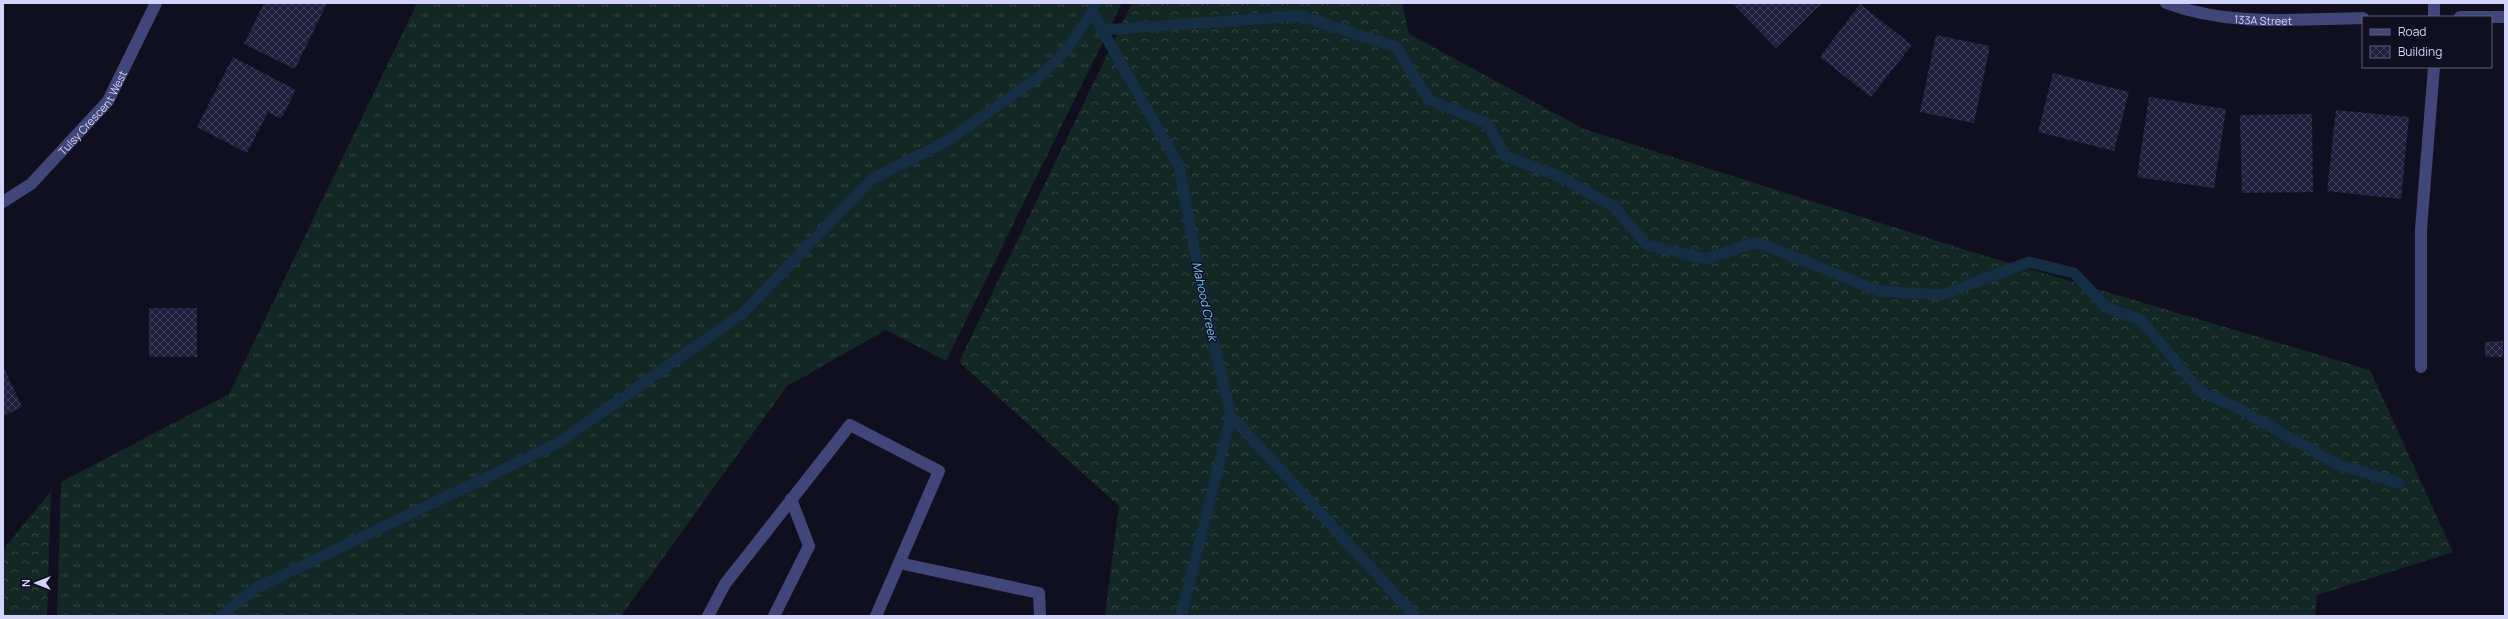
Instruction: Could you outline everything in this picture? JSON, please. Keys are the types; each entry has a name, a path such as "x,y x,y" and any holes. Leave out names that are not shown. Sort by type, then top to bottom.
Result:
{"street":[{"name":"Tulsy Crescent West","path":"3,202 31,184 108,101 156,3"},
{"name":"133A Street","path":"2166,3 2188,11 2225,19 2362,18"},
{"path":"2434,3 2434,16"},
{"path":"2492,16 2505,16"},
{"path":"2421,367 2421,229 2434,68"},
{"path":"708,616 725,584 850,425 939,471 876,616"},
{"path":"774,616 809,546 792,499"},
{"path":"899,563 1039,593 1040,616"}],"green space":[{"path":"417,3 1122,3 946,361 886,330 787,386 621,616 57,616 61,482 229,394"},
{"path":"1132,3 1402,3 1409,34 1584,129 1969,251 2370,370 2453,552 2317,595 2315,616 1105,616 1119,506 959,362"},
{"path":"51,491 47,616 3,616 3,550"}],"building":[{"path":"264,3 327,3 295,69 244,44"},
{"path":"1732,3 1822,3 1776,48"},
{"path":"1860,4 1912,45 1871,97 1820,57"},
{"path":"1936,35 1990,46 1974,123 1920,112"},
{"path":"233,57 296,90 281,119 268,112 247,153 197,127"},
{"path":"2053,73 2129,92 2114,151 2038,132"},
{"path":"2149,97 2226,109 2214,188 2137,177"},
{"path":"2336,110 2409,117 2401,199 2327,191"},
{"path":"2312,114 2313,192 2242,193 2240,115"},
{"path":"149,308 197,308 197,357 149,357"},
{"path":"2503,341 2503,357 2485,357 2485,342"},
{"path":"3,366 22,407 3,416"}],"waterway":[{"name":"Mahood Creek","path":"1095,3 1092,12 1179,166 1204,302 1231,416 1181,616"},
{"path":"221,616 256,588 558,443 742,314 872,179 947,141 1039,77 1065,52 1092,12"},
{"path":"1102,30 1301,16 1396,47 1429,100 1487,123 1505,156 1561,177 1614,207 1647,245 1705,259 1757,242 1879,291 1942,295 2029,262 2074,273 2107,308 2141,320 2201,392 2238,408 2336,464 2399,483"},
{"path":"1231,416 1415,616"}]}
